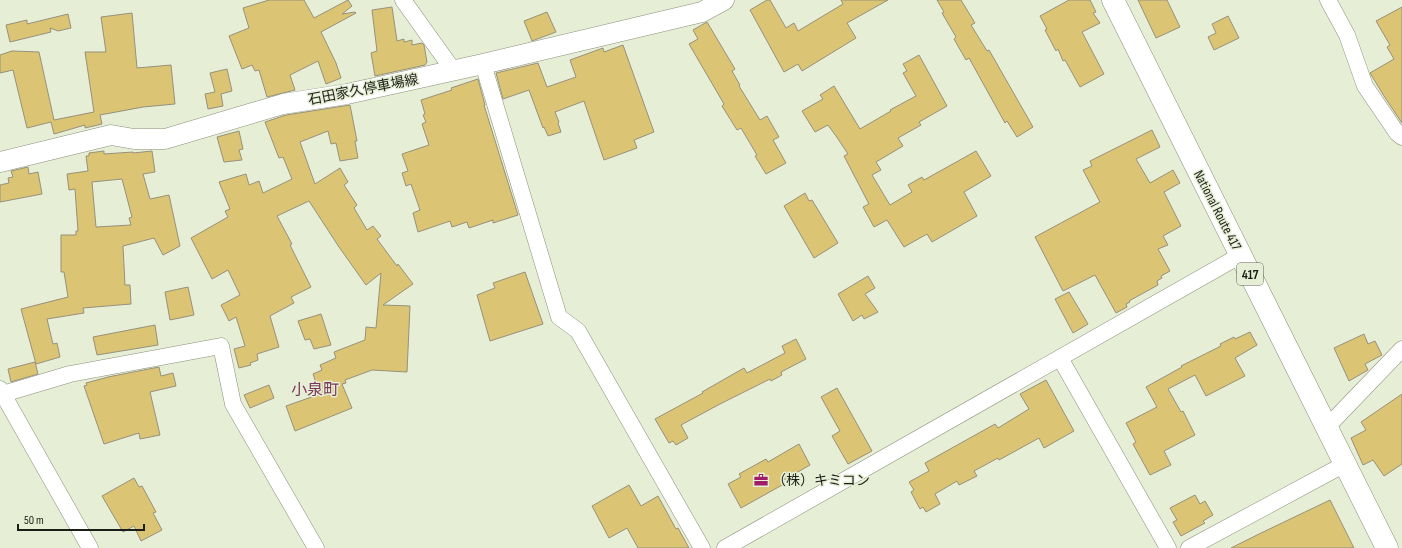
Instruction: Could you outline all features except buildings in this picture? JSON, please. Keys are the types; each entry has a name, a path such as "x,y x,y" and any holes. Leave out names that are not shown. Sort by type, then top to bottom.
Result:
{"highway":[{"name":"National Route 417","path":"1113,0 1387,548"}],"main road":[{"name":"石田家久停車場線","path":"0,160 112,135 134,139 165,139 283,104 347,94 483,64 724,0"}],"street":[{"path":"403,0 453,70"},
{"path":"1328,0 1347,35 1365,86 1397,133 1402,137"},
{"path":"483,64 559,318 578,331 702,548"},
{"path":"725,548 1241,256"},
{"path":"90,548 1,392 70,374 221,346 233,404 316,548"},
{"path":"1327,427 1402,349"},
{"path":"1060,358 1168,548"},
{"path":"1189,548 1345,464"}],"place":[{"name":"（株）キミコン","path":"761,480"}],"district":[{"name":"小泉町","path":"315,389"}]}
